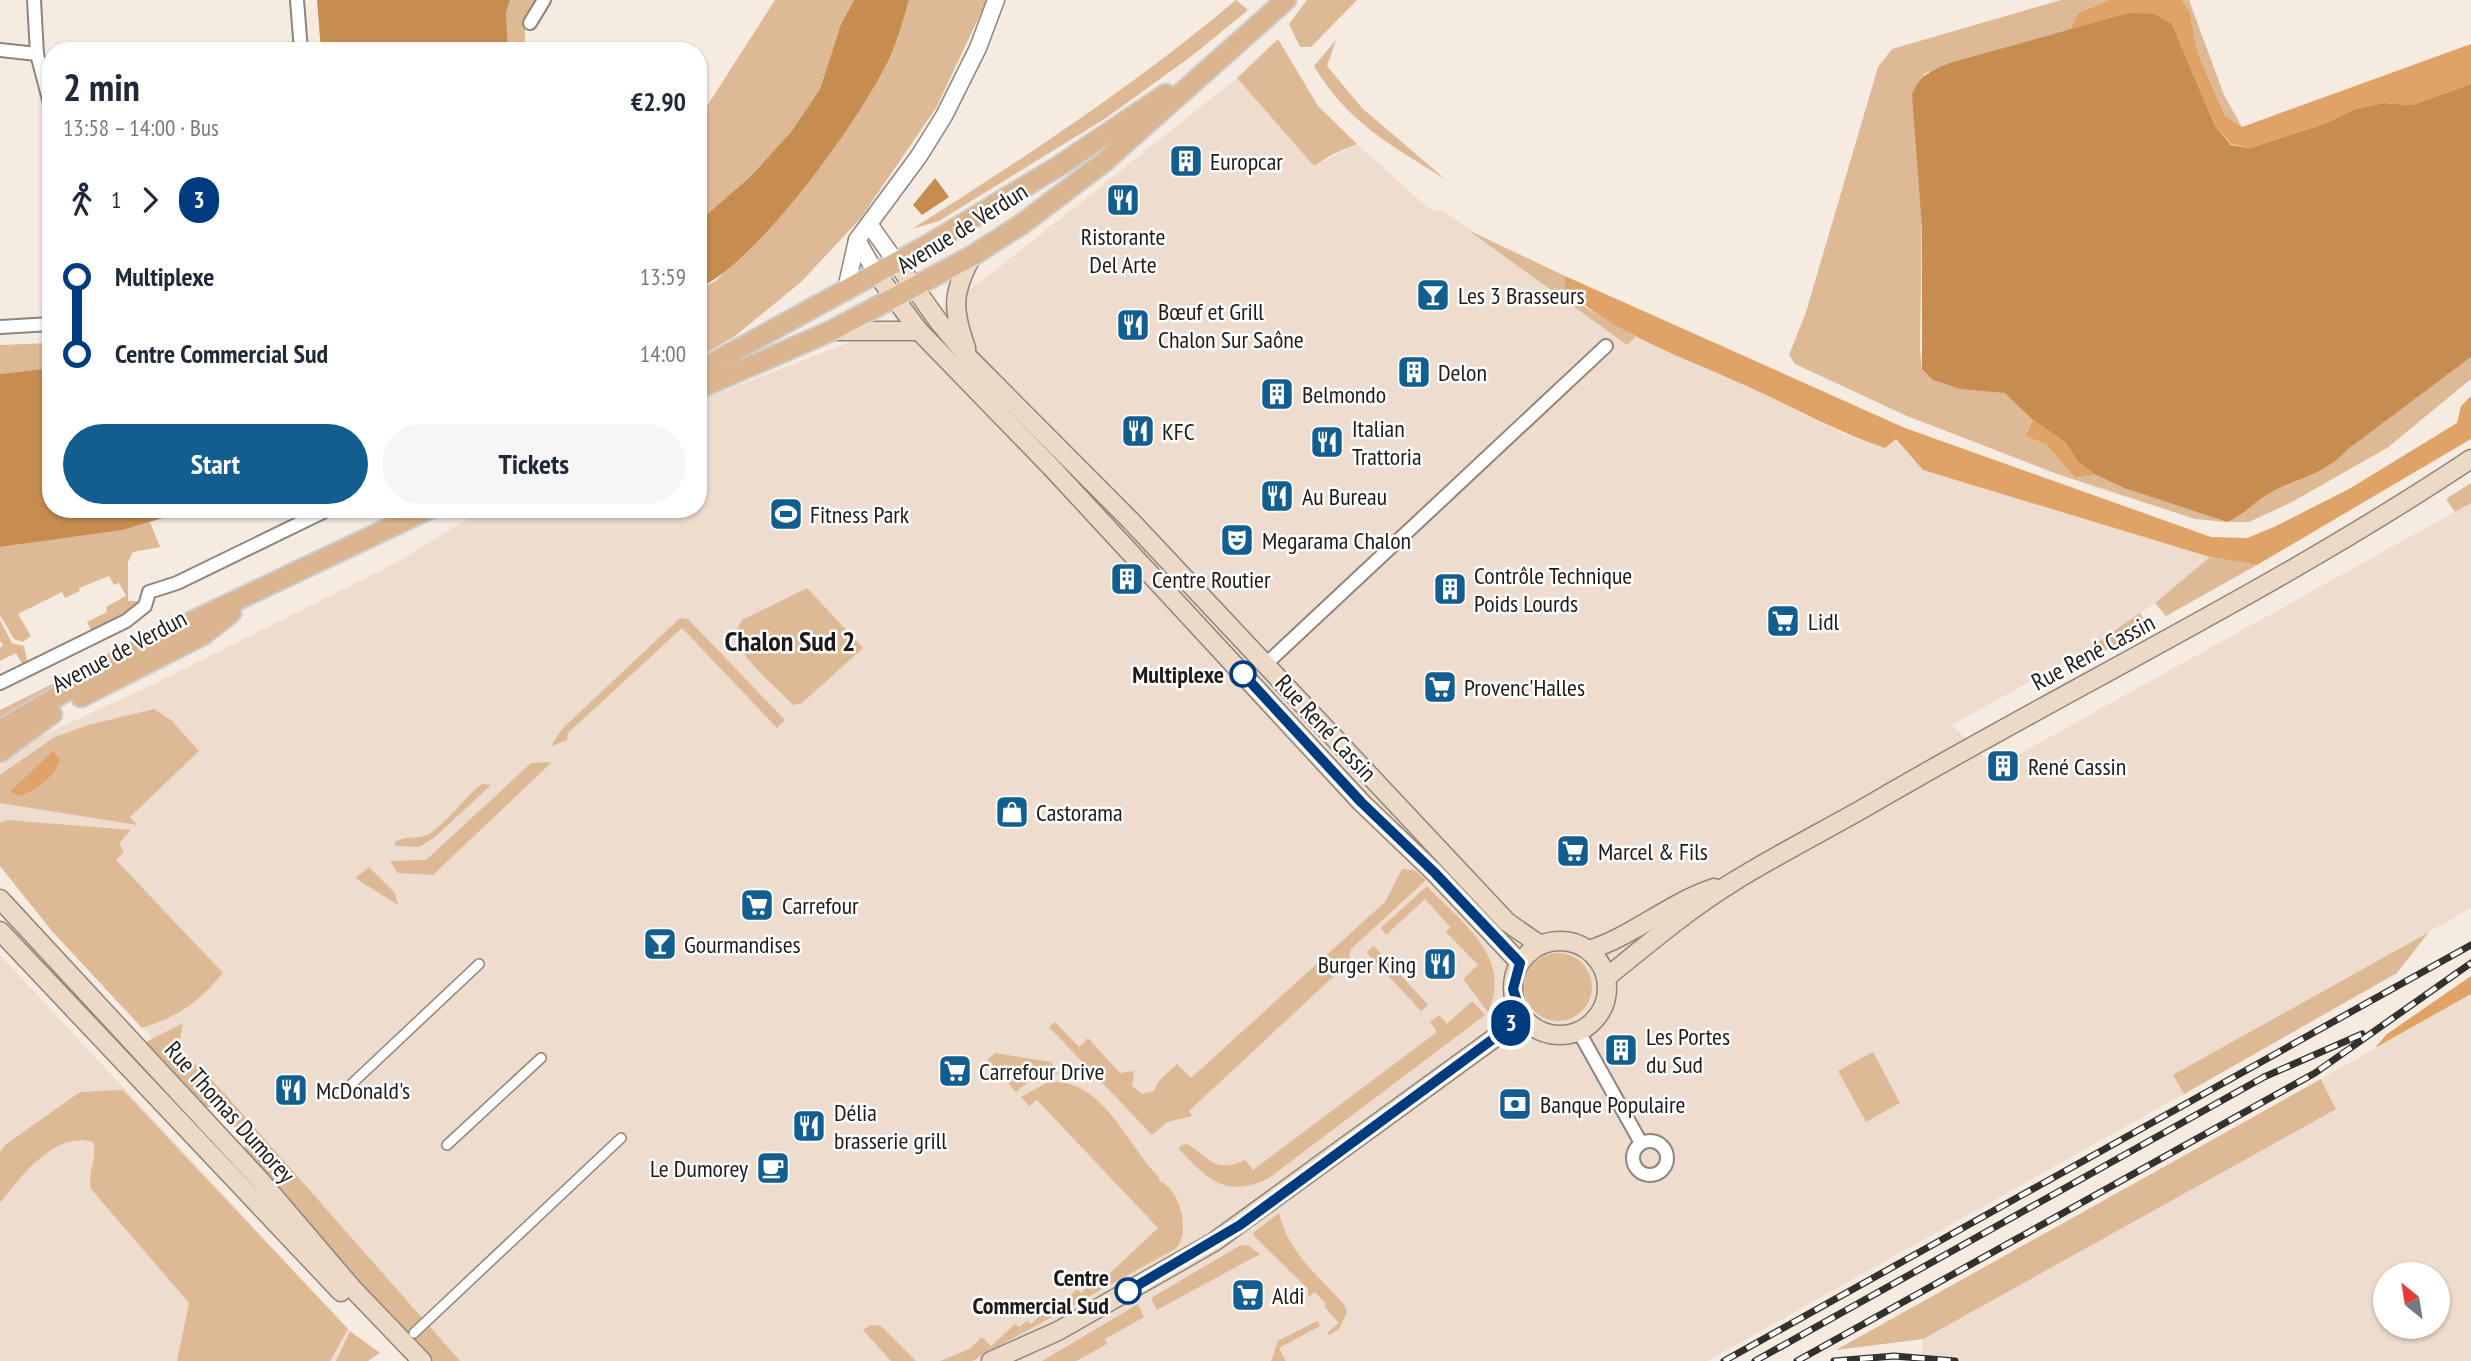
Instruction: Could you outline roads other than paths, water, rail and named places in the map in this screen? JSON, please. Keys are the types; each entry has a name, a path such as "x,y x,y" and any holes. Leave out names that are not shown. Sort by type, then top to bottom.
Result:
{"main road":[{"name":"Avenue de Verdun","path":"707,385 831,331 972,256 1104,162 1219,58 1275,3"},
{"name":"Avenue de Verdun","path":"707,366 896,262 1059,166 1219,58"},
{"path":"969,358 957,321 955,295 957,284 972,256"},
{"name":"Rue René Cassin","path":"896,262 969,358 1130,520 1507,922 1540,945"},
{"name":"Rue René Cassin","path":"876,273 919,331 1051,467 1361,802 1428,866 1520,963"},
{"path":"831,331 919,331"},
{"name":"Rue René Cassin","path":"1607,978 1659,935 1734,882 1975,743 2244,599 2391,513 2471,458"},
{"path":"1051,467 1130,520"},
{"name":"Avenue de Verdun","path":"0,730 195,620 410,518"},
{"name":"Avenue de Verdun","path":"0,752 39,722 84,695 203,635 260,591"},
{"path":"1202,630 1265,665"},
{"name":"Rue René Cassin","path":"1589,950 1615,942 1696,894 1734,882"},
{"name":"Rue Thomas Dumorey","path":"0,899 262,1182 353,1289 422,1361"},
{"name":"Rue Thomas Dumorey","path":"0,931 407,1361"},
{"path":"1565,941 1589,950 1600,962 1607,978 1604,1007 1596,1019 1578,1032 1557,1035 1543,1032 1521,1014 1513,989 1520,963 1540,945 1565,941"},
{"path":"1017,1361 1058,1331 1231,1230 1493,1039 1521,1014"},
{"path":"991,1361 1058,1331"}],"street":[{"path":"34,0 37,54 42,73"},
{"path":"297,0 300,42"},
{"path":"530,23 544,0"},
{"path":"846,289 857,240 944,116 978,48 996,0"},
{"path":"0,50 37,54"},
{"path":"869,224 896,262"},
{"path":"857,240 876,273"},
{"path":"0,327 42,325"},
{"path":"1265,665 1606,346"},
{"path":"0,683 126,621 145,606 149,592 177,583 310,518"},
{"path":"341,1094 479,964"},
{"path":"1578,1032 1640,1143"},
{"path":"447,1145 541,1058"},
{"path":"414,1333 621,1138"}],"railway":[{"path":"1724,1361 2471,945"},
{"path":"1797,1361 2315,1073 2471,963"},
{"path":"1755,1361 2264,1077 2362,1034"},
{"path":"1834,1361 1894,1356 1955,1361"}],"place":[{"name":"Europcar","path":"1186,161"},
{"name":"Ristorante Del Arte","path":"1123,200"},
{"name":"Les 3 Brasseurs","path":"1433,295"},
{"name":"Bœuf et Grill Chalon Sur Saône","path":"1133,325"},
{"name":"Delon","path":"1414,372"},
{"name":"Belmondo","path":"1277,394"},
{"name":"KFC","path":"1138,431"},
{"name":"Italian Trattoria","path":"1327,442"},
{"name":"Au Bureau","path":"1277,496"},
{"name":"Fitness Park","path":"786,514"},
{"name":"Megarama Chalon","path":"1237,540"},
{"name":"Centre Routier","path":"1127,579"},
{"name":"Contrôle Technique Poids Lourds","path":"1450,589"},
{"name":"Lidl","path":"1783,621"},
{"name":"Multiplexe","path":"1243,674"},
{"name":"Provenc'Halles","path":"1440,687"},
{"name":"René Cassin","path":"2003,766"},
{"name":"Castorama","path":"1012,812"},
{"name":"Marcel & Fils","path":"1573,851"},
{"name":"Carrefour","path":"757,905"},
{"name":"Gourmandises","path":"660,944"},
{"name":"Burger King","path":"1440,964"},
{"name":"Les Portes du Sud","path":"1621,1050"},
{"name":"Carrefour Drive","path":"955,1071"},
{"name":"McDonald's","path":"291,1090"},
{"name":"Banque Populaire","path":"1515,1104"},
{"name":"Délia brasserie grill","path":"809,1126"},
{"name":"Le Dumorey","path":"773,1168"},
{"name":"Centre Commercial Sud","path":"1128,1291"},
{"name":"Aldi","path":"1248,1295"}],"district":[{"name":"Chalon Sud 2","path":"790,640"}]}
